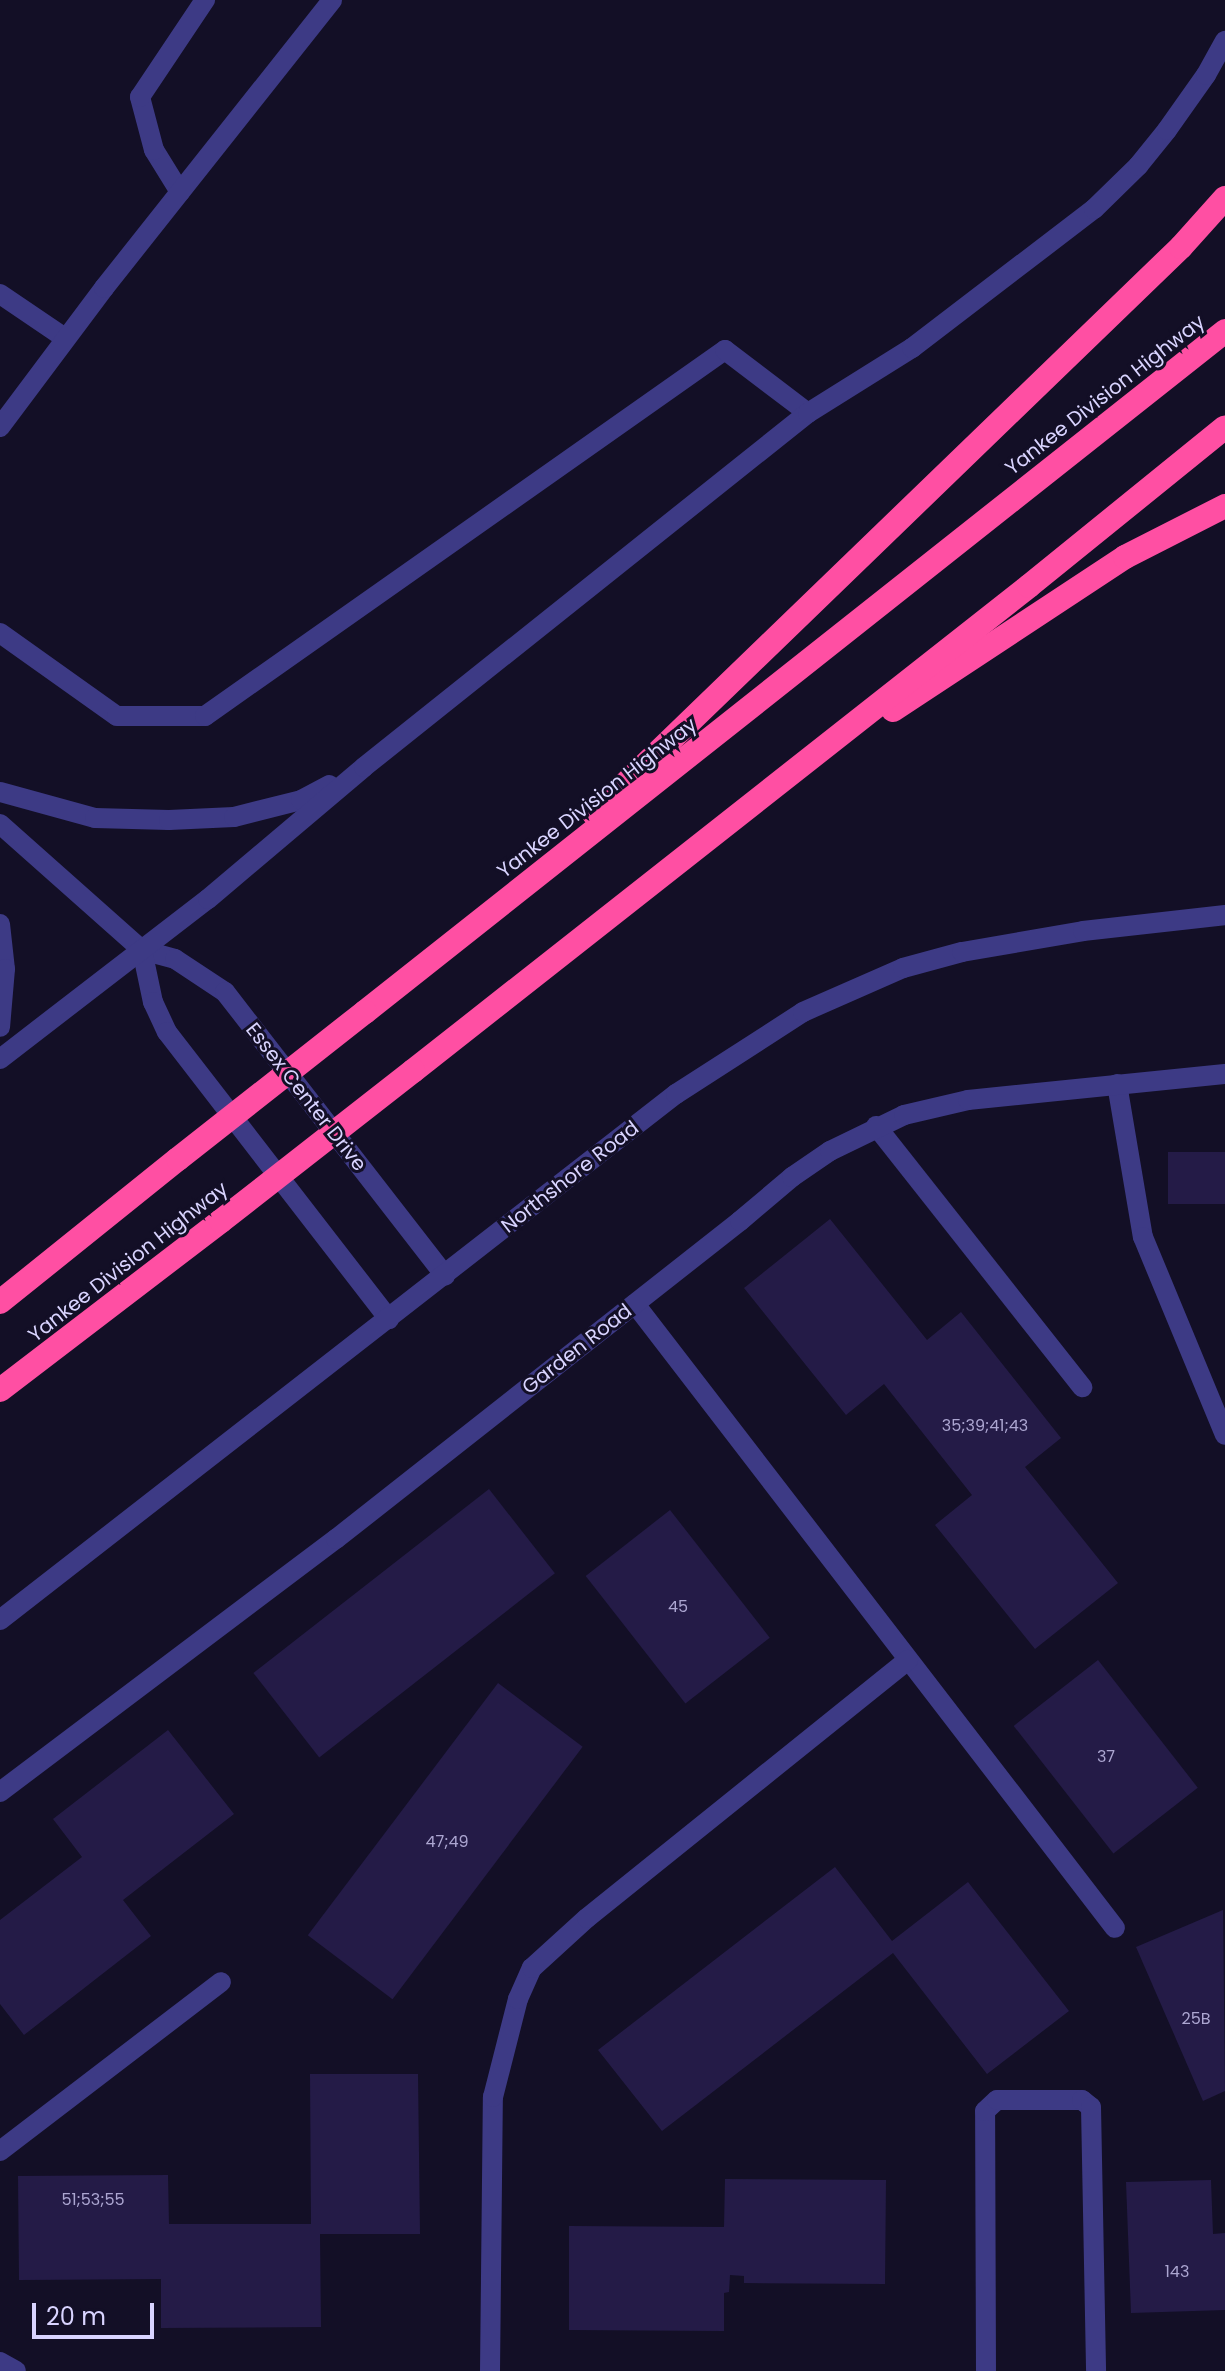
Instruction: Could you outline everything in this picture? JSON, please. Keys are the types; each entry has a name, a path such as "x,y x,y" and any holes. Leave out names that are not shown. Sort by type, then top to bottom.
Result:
{"highway":[{"path":"493,911 1181,247 1225,198"},
{"name":"Yankee Division Highway","path":"0,1302 1225,331"},
{"name":"Yankee Division Highway","path":"0,1390 413,1071 1029,586 1225,427"},
{"path":"716,830 1066,594 1158,539 1225,506"}],"street":[{"path":"180,192 154,150 140,97 205,0"},
{"path":"0,427 65,338 332,0"},
{"path":"0,1059 142,950 364,767 808,413 912,348 1094,209 1138,166 1167,130 1206,75 1225,41"},
{"path":"0,294 65,338"},
{"path":"0,633 117,716 205,716 725,350 808,413"},
{"path":"0,792 95,818 234,817 301,800 364,767"},
{"path":"0,824 142,950 153,1002 167,1032 389,1319"},
{"name":"Northshore Road","path":"0,1620 676,1094 761,1037 851,988 903,968 1016,940 1225,915"},
{"path":"0,924 5,969 0,1027"},
{"name":"Essex Center Drive","path":"142,950 175,959 225,992 445,1276"},
{"name":"Garden Road","path":"0,1792 336,1539 792,1177 876,1126 904,1115 968,1100 1225,1074"},
{"path":"1117,1084 1143,1237 1225,1435"},
{"path":"876,1126 1082,1387"},
{"path":"635,1304 1115,1928"},
{"path":"490,2371 493,2097 518,1999 532,1968 577,1926 908,1660"},
{"path":"0,2151 221,1982"},
{"path":"986,2371 985,2111 997,2100 1082,2100 1091,2107 1096,2371"},
{"path":"0,2362 16,2371"}],"building":[{"path":"1168,1152 1225,1152 1225,1204 1168,1204"},
{"path":"830,1219 927,1340 961,1312 1061,1438 1025,1467 1118,1583 1035,1649 935,1525 972,1495 884,1384 846,1415 744,1288"},
{"path":"489,1489 555,1573 319,1757 253,1673"},
{"path":"670,1510 770,1638 685,1704 586,1576"},
{"path":"1098,1660 1198,1788 1113,1854 1014,1726"},
{"path":"498,1683 583,1747 392,1999 308,1935"},
{"path":"168,1730 234,1814 123,1900 151,1936 24,2035 0,2004 0,1920 82,1857 53,1819"},
{"path":"835,1867 892,1941 968,1882 1069,2011 987,2074 893,1953 662,2131 598,2050"},
{"path":"1223,1910 1225,2091 1203,2101 1136,1947"},
{"path":"310,2074 418,2074 420,2234 320,2234 321,2327 161,2328 161,2279 19,2280 18,2176 168,2175 169,2224 311,2224"},
{"path":"725,2179 886,2180 885,2284 744,2283 744,2276 730,2275 729,2292 724,2293 724,2331 569,2330 569,2226 724,2227"},
{"path":"1211,2180 1213,2234 1225,2233 1225,2310 1131,2313 1126,2182"}]}
